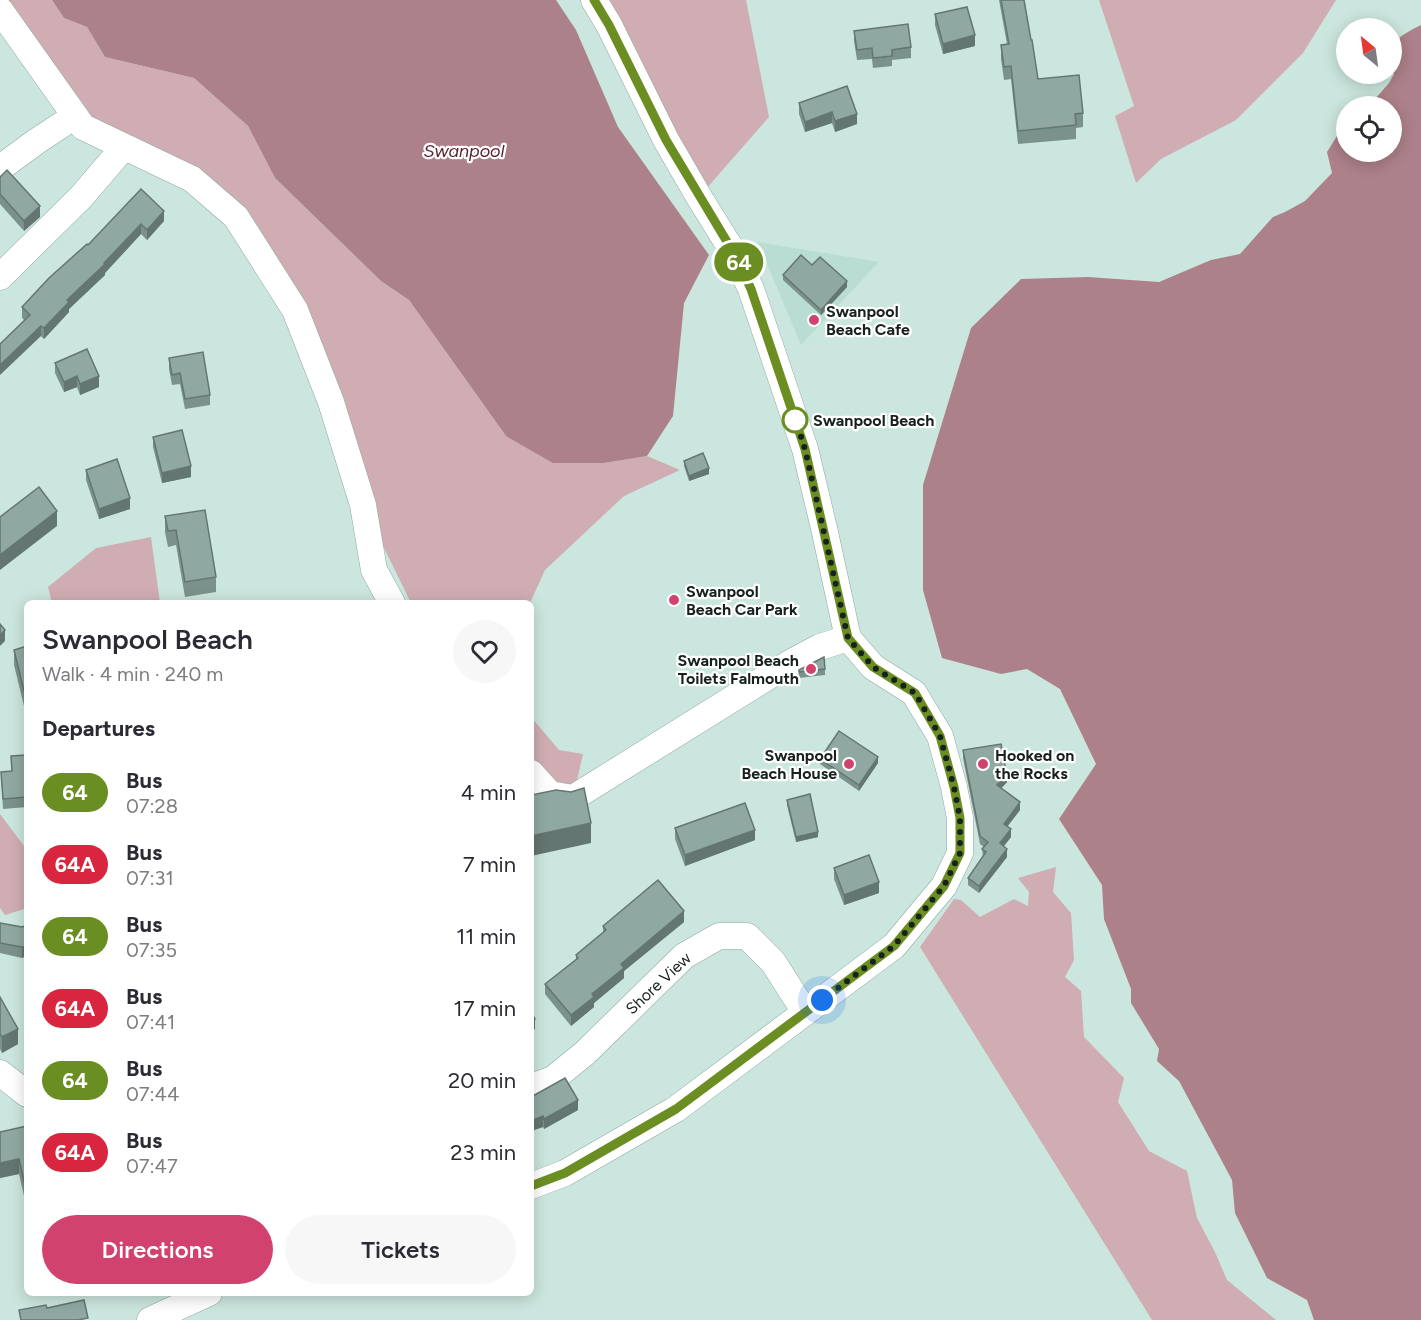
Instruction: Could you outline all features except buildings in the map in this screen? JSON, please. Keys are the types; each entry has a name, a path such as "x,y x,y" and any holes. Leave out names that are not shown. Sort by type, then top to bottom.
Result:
{"street":[{"path":"534,1185 565,1173 676,1109 894,946 944,886 960,853 960,818 940,736 915,693 873,667 848,638 805,449 751,289 735,255 666,140 609,25 594,0"},
{"path":"0,10 83,127 192,179 236,218 295,310 331,402 363,505 374,570 390,600"},
{"path":"0,168 75,116"},
{"path":"0,277 81,197 124,147"},
{"path":"534,781 540,796 573,798 790,663 820,647 848,638"},
{"name":"Shore View","path":"534,1086 553,1079 585,1053 684,956 719,936 747,936 773,963 806,1012"},
{"path":"0,1073 24,1092"},
{"path":"150,1320 202,1296"}],"shaded area":[{"path":"0,0 52,0 64,18 87,27 105,57 194,78 248,126 275,178 381,281 409,300 506,436 604,463 647,456 680,470 624,496 545,570 531,600 410,600 363,505 331,402 236,218 75,116"},
{"path":"594,0 746,0 769,117 699,197"},
{"path":"1099,0 1336,0 1303,53 1236,120 1161,159 1136,183 1115,116 1134,106"},
{"path":"758,242 879,262 801,345"},
{"path":"151,537 160,600 51,600 48,587 96,548"},
{"path":"534,721 559,750 583,754 573,798 534,775"},
{"path":"0,814 24,846 24,909 5,915 0,908"},
{"path":"1056,867 1053,892 1071,913 1074,960 1065,977 1081,991 1084,1037 1124,1078 1118,1102 1149,1151 1187,1171 1197,1218 1227,1280 1276,1320 1152,1320 920,947 954,899 961,900 980,917 1014,899 1028,906 1029,892 1018,878"}],"water":[{"name":"Swanpool","path":"52,0 556,0 576,30 618,127 709,255 684,303 673,416 647,456 604,463 553,463 506,436 409,300 381,281 275,178 248,126 194,78 105,57 87,27 64,18"},
{"path":"1421,25 1421,1320 1314,1320 1307,1300 1267,1278 1235,1213 1232,1180 1179,1081 1157,1061 1159,1049 1131,1003 1131,989 1104,919 1102,885 1059,819 1096,764 1060,689 1027,669 1001,674 942,658 923,590 923,485 971,328 1021,279 1088,277 1159,282 1211,260 1240,254 1273,217 1305,201 1332,173 1327,152 1336,138 1336,162 1402,162 1402,96 1378,96 1388,84 1402,84 1402,36"}],"bus line":[{"name":"64","path":"534,1185 565,1173 676,1109 894,946 944,886 960,853 960,818 940,736 915,693 873,667 848,638 805,449 751,289 735,255 666,140 609,25 594,0"}],"place":[{"name":"Swanpool Beach Cafe","path":"814,320"},
{"name":"Swanpool Beach","path":"795,420"},
{"name":"Swanpool Beach Car Park","path":"674,600"},
{"name":"Swanpool Beach Toilets Falmouth","path":"811,669"},
{"name":"Swanpool Beach House","path":"849,764"},
{"name":"Hooked on the Rocks","path":"983,764"}],"route":[{"path":"795,420 795,418 805,449 848,638 873,667 915,693 940,736 960,818 960,853 944,886 894,946 822,1000"}]}
